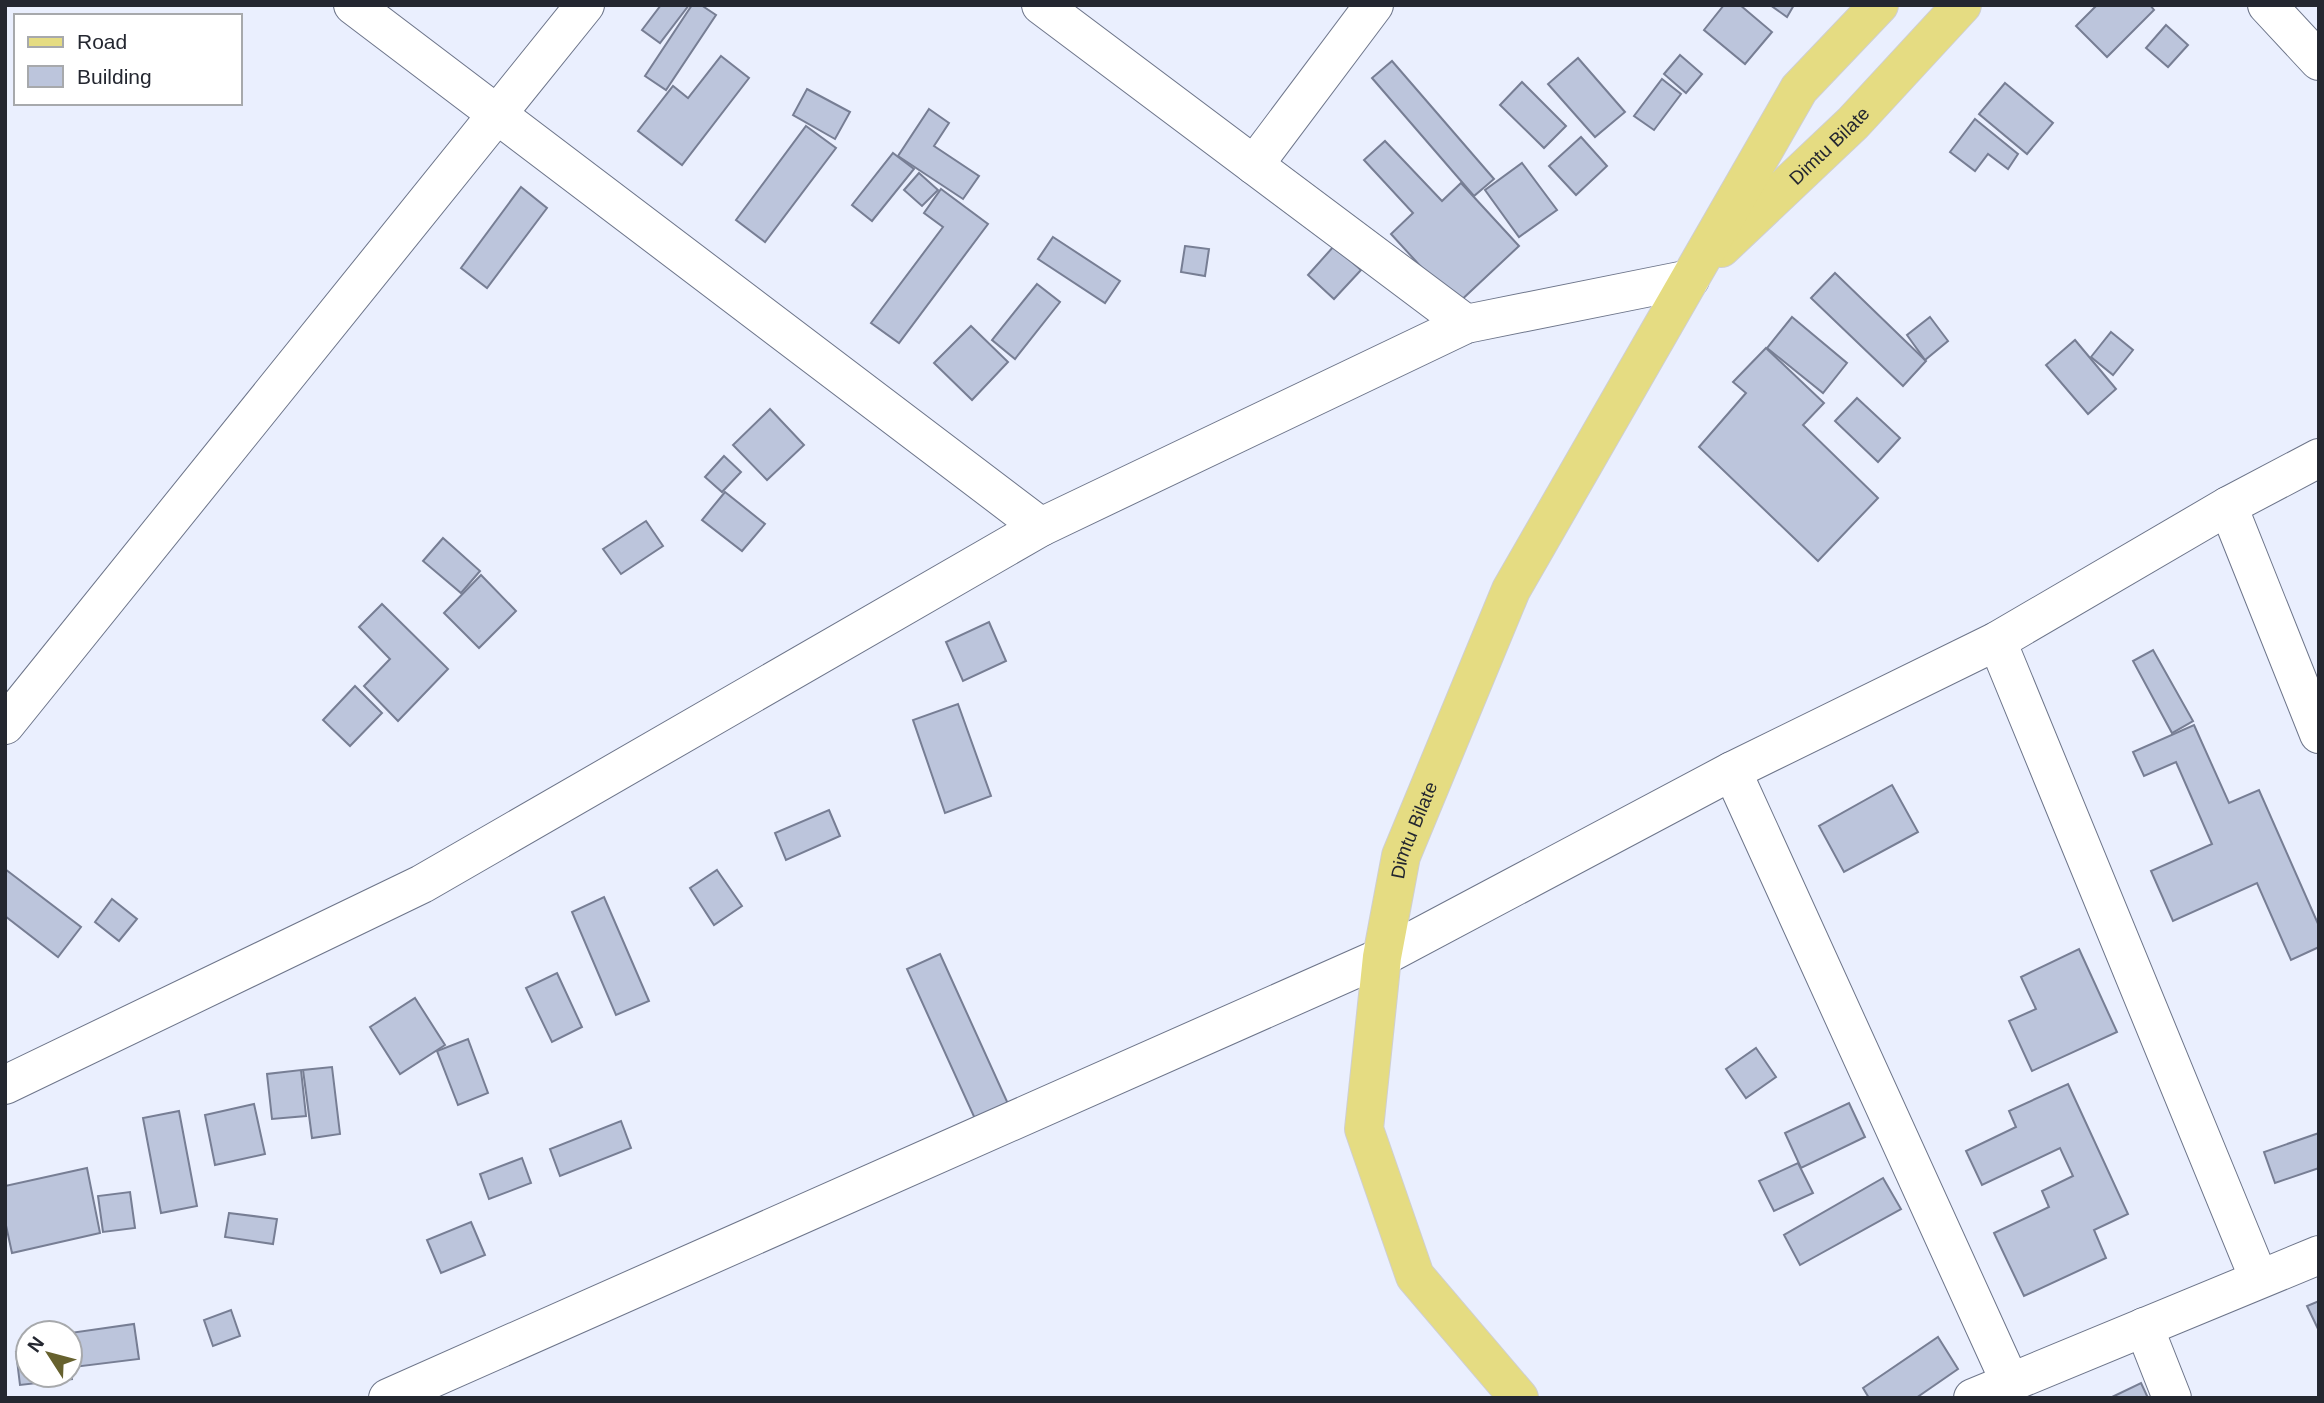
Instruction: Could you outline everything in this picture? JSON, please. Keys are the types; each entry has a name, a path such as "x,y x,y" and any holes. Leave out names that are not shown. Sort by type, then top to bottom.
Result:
{"main road":[{"name":"Dimtu Bilate","path":"1519,1398 1415,1276 1364,1129 1382,957 1401,856 1511,590 1799,89 1879,5"},
{"name":"Dimtu Bilate","path":"1689,279 1853,123 1962,5"}],"street":[{"path":"353,5 1041,527"},
{"path":"5,725 585,5"},
{"path":"1041,5 1466,324"},
{"path":"1254,165 1374,5"},
{"path":"2267,5 2319,61"},
{"path":"5,1085 422,884 1041,527 1466,324 1689,279"},
{"path":"387,1398 1382,957 1732,771 1997,641 2228,506 2319,458"},
{"path":"2228,506 2319,734"},
{"path":"1997,641 2259,1279"},
{"path":"1732,771 2010,1382"},
{"path":"1973,1398 2319,1255"},
{"path":"2144,1327 2172,1398"}],"building":[{"path":"661,5 689,5 660,43 642,30"},
{"path":"692,5 701,5 716,15 666,90 645,76"},
{"path":"1724,5 1740,5 1772,32 1745,64 1704,30"},
{"path":"1770,5 1794,5 1787,17"},
{"path":"2097,5 2150,5 2154,10 2107,57 2076,26"},
{"path":"2166,25 2188,45 2168,67 2146,48"},
{"path":"1680,55 1702,74 1686,93 1664,74"},
{"path":"721,56 749,78 682,165 638,131 673,86 688,98"},
{"path":"1578,58 1625,112 1595,137 1548,84"},
{"path":"1392,61 1494,179 1474,196 1372,78"},
{"path":"1662,79 1681,94 1654,130 1634,116"},
{"path":"1522,82 1566,126 1544,148 1500,105"},
{"path":"2005,83 2053,123 2027,154 1979,114"},
{"path":"807,89 850,112 835,139 793,115"},
{"path":"929,109 949,123 934,146 979,176 963,199 898,156"},
{"path":"1975,119 2018,154 2008,169 1988,154 1975,171 1950,152"},
{"path":"806,126 836,148 765,242 736,220"},
{"path":"1581,137 1607,166 1576,195 1549,166"},
{"path":"1385,141 1442,201 1461,183 1519,246 1456,305 1391,234 1413,213 1364,160"},
{"path":"893,153 914,169 872,221 852,205"},
{"path":"1522,163 1557,210 1519,237 1485,190"},
{"path":"919,173 938,190 922,206 904,190"},
{"path":"521,187 547,208 487,288 461,268"},
{"path":"941,189 988,224 899,343 871,323 943,227 924,213"},
{"path":"1053,237 1120,281 1105,303 1038,259"},
{"path":"1185,246 1209,249 1205,276 1181,272"},
{"path":"1334,246 1361,270 1334,299 1308,275"},
{"path":"1835,273 1926,361 1903,386 1811,298"},
{"path":"1037,284 1060,302 1015,359 992,340"},
{"path":"1792,317 1847,363 1823,393 1767,348"},
{"path":"1930,317 1948,341 1925,360 1907,335"},
{"path":"971,326 1008,362 972,400 934,363"},
{"path":"2111,332 2133,350 2113,375 2091,357"},
{"path":"2075,340 2116,389 2088,414 2046,365"},
{"path":"1766,348 1824,403 1803,425 1878,498 1818,561 1699,447 1746,393 1733,382"},
{"path":"1857,398 1900,438 1878,462 1835,421"},
{"path":"770,409 804,445 767,480 733,445"},
{"path":"724,456 741,472 722,492 705,477"},
{"path":"725,492 765,524 742,551 702,520"},
{"path":"646,521 663,546 621,574 603,549"},
{"path":"443,538 480,571 461,593 423,561"},
{"path":"481,575 516,611 479,648 444,613"},
{"path":"382,604 448,669 398,721 364,686 390,659 359,627"},
{"path":"989,622 1006,661 963,681 946,642"},
{"path":"2153,650 2193,721 2172,733 2133,661"},
{"path":"355,686 382,713 350,746 323,720"},
{"path":"958,704 991,796 945,813 913,720"},
{"path":"2194,725 2229,803 2259,790 2319,926 2319,947 2291,960 2257,883 2173,921 2151,871 2212,844 2176,762 2144,776 2133,752"},
{"path":"1892,785 1918,832 1844,872 1819,826"},
{"path":"829,810 840,836 786,860 775,833"},
{"path":"5,869 81,927 58,957 5,916"},
{"path":"717,870 742,906 714,925 690,888"},
{"path":"604,897 649,1001 616,1015 572,912"},
{"path":"112,899 137,919 119,941 95,922"},
{"path":"2079,949 2117,1032 2032,1071 2009,1021 2036,1009 2021,977"},
{"path":"940,954 1014,1117 981,1132 907,969"},
{"path":"557,973 582,1027 552,1042 526,988"},
{"path":"415,998 445,1045 400,1074 370,1027"},
{"path":"468,1039 488,1093 458,1105 437,1051"},
{"path":"1756,1048 1776,1077 1746,1098 1726,1069"},
{"path":"332,1067 340,1134 312,1138 303,1070"},
{"path":"301,1070 306,1116 272,1119 267,1074"},
{"path":"2068,1084 2128,1214 2094,1230 2106,1258 2024,1296 1994,1233 2049,1207 2042,1191 2073,1176 2060,1148 1982,1185 1966,1151 2016,1127 2009,1111"},
{"path":"1849,1103 1865,1137 1801,1168 1785,1133"},
{"path":"254,1104 265,1154 215,1165 205,1115"},
{"path":"179,1111 197,1206 161,1213 143,1118"},
{"path":"621,1121 631,1148 560,1176 550,1149"},
{"path":"2319,1133 2319,1168 2275,1183 2264,1152"},
{"path":"522,1158 531,1183 489,1199 480,1174"},
{"path":"1798,1163 1813,1193 1774,1211 1759,1181"},
{"path":"87,1168 100,1233 12,1253 5,1221 5,1186"},
{"path":"1883,1178 1901,1209 1800,1265 1784,1235"},
{"path":"130,1192 135,1228 103,1232 98,1196"},
{"path":"229,1213 277,1219 273,1244 225,1237"},
{"path":"471,1222 485,1255 441,1273 427,1240"},
{"path":"2319,1301 2319,1331 2307,1306"},
{"path":"231,1310 240,1336 213,1346 204,1320"},
{"path":"134,1324 139,1359 84,1366 84,1331"},
{"path":"1938,1337 1958,1369 1916,1398 1869,1398 1863,1388"},
{"path":"2141,1383 2148,1398 2110,1398"}]}
